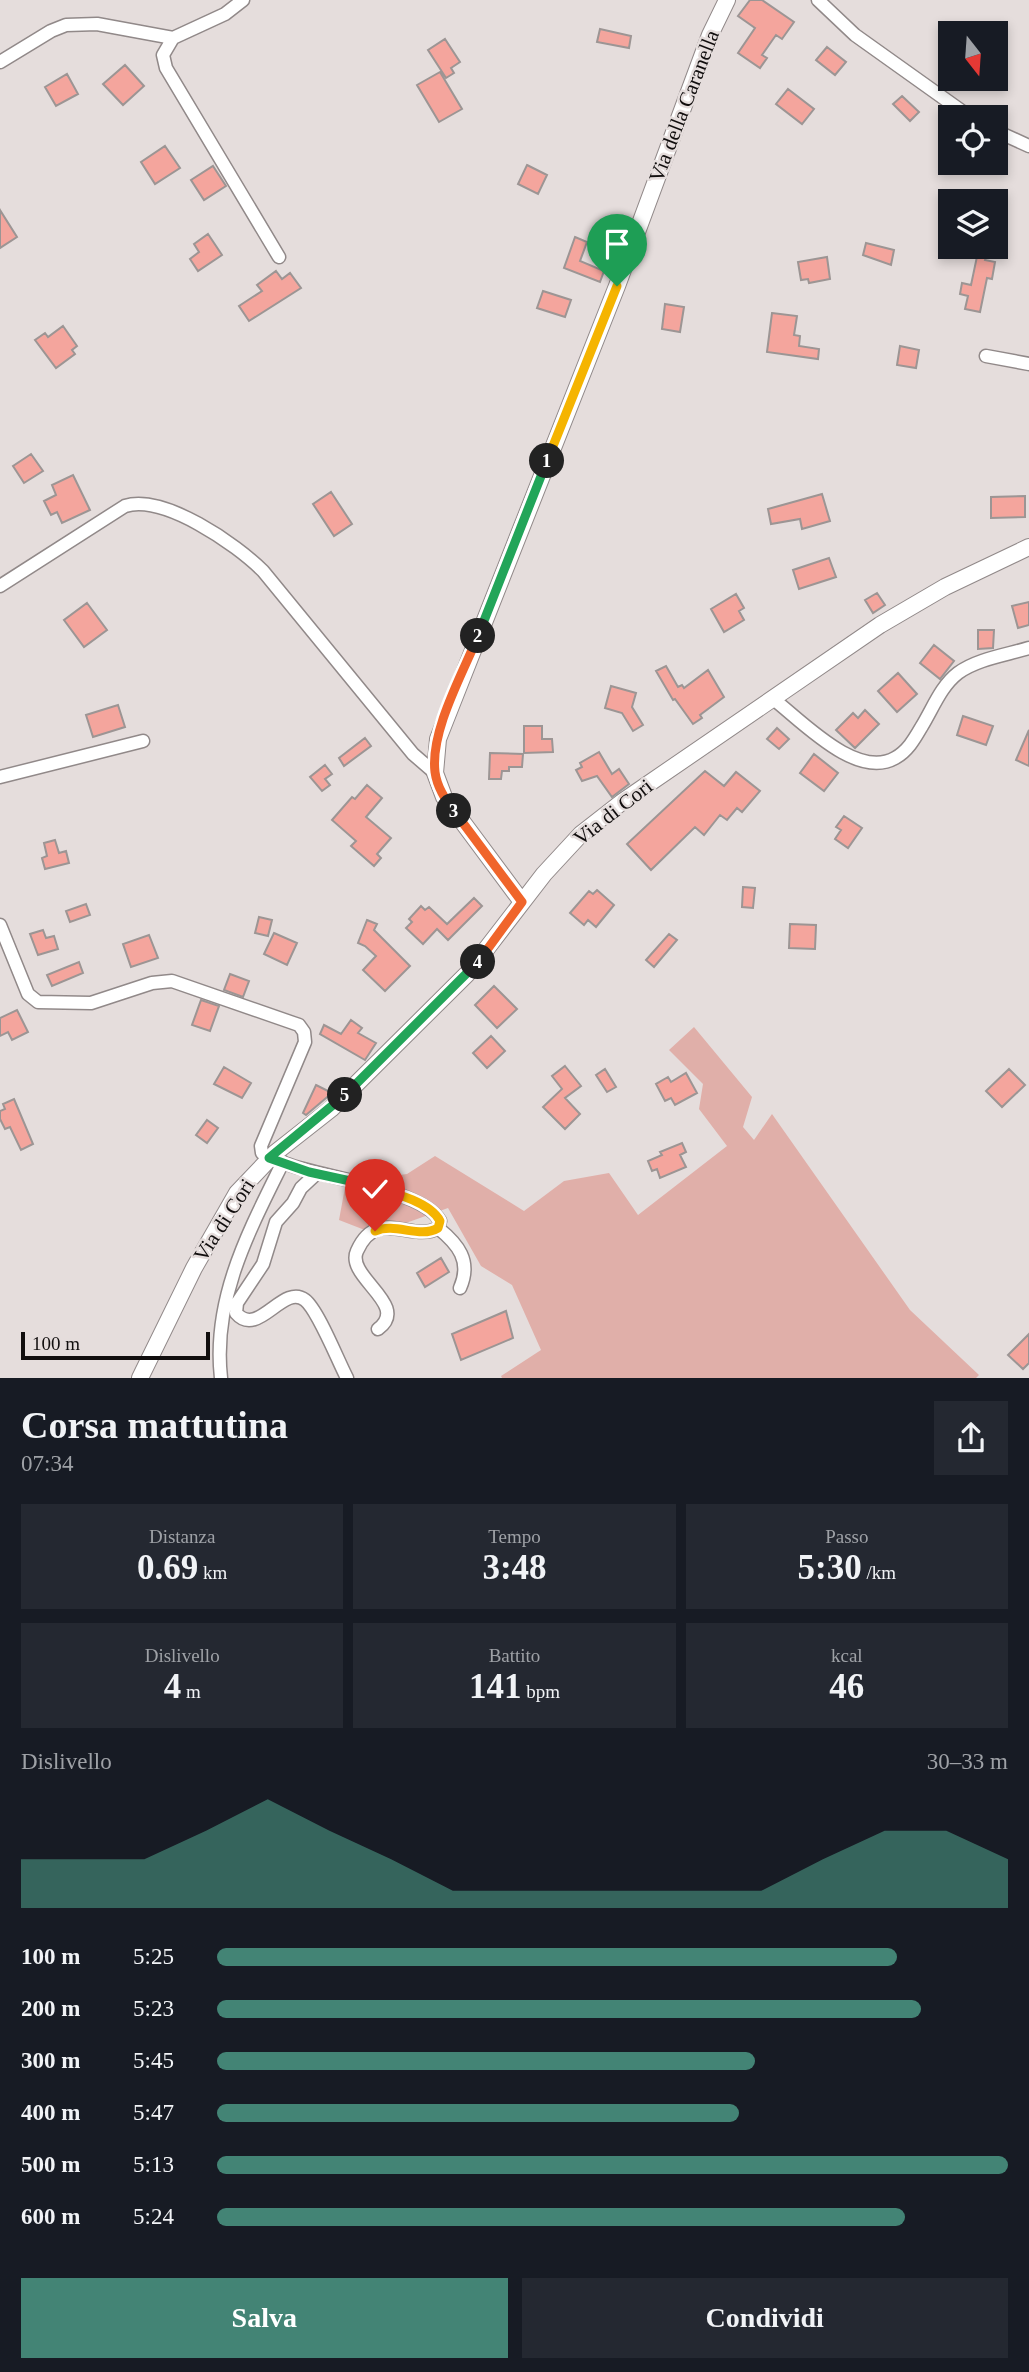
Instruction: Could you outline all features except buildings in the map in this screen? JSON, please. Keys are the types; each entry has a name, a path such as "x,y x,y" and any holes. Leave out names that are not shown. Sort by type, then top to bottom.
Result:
{"main road":[{"name":"Via della Caranella","path":"435,773 436,749 441,729 613,296 710,35 727,0"},
{"name":"Via di Cori","path":"140,1378 186,1282 226,1209 248,1180 276,1160 331,1109 467,974 490,948 552,865 588,828 901,611 1029,547"},
{"path":"435,773 448,803 522,902"}],"street":[{"path":"0,62 56,28 74,23 97,24 147,36 173,38 225,14 243,0"},
{"path":"818,0 859,38 954,105"},
{"path":"173,38 163,55 166,68 279,257"},
{"path":"1008,136 1029,146"},
{"path":"986,356 1029,365"},
{"path":"0,586 125,506 146,504 197,523 234,545 263,571 413,754 435,773"},
{"path":"772,698 849,757 865,762 885,762 898,757 909,747 945,687 957,673 974,665 1029,649"},
{"path":"0,777 143,741"},
{"path":"0,925 28,994 38,1002 96,1003 152,983 168,981 299,1025 305,1036 304,1045 261,1146 262,1153 316,1174 350,1180 421,1204 439,1218 438,1228"},
{"path":"221,1378 219,1336 224,1303 276,1160"},
{"path":"316,1174 301,1188 293,1203 276,1222 263,1264 240,1299 236,1313 242,1318 251,1319 263,1315 289,1298 304,1299 347,1378"},
{"path":"378,1329 385,1324 387,1311 357,1265 357,1250 372,1233 385,1227 424,1232 438,1228"},
{"path":"438,1228 454,1243 464,1260 465,1274 460,1288"}],"shaded area":[{"path":"694,1027 752,1097 743,1127 754,1140 772,1114 910,1310 979,1375 976,1378 502,1378 501,1376 541,1350 512,1285 481,1266 448,1208 375,1234 339,1220 346,1182 407,1174 435,1156 524,1211 564,1181 609,1173 638,1215 727,1146 699,1109 703,1084 669,1050"}],"route":[{"path":"375,1231 393,1227 429,1232 438,1228 440,1221 433,1211 417,1202 350,1180 322,1176 269,1158 331,1109 467,974 490,948 522,902 444,797 435,773 436,749 442,724 617,286"}]}
